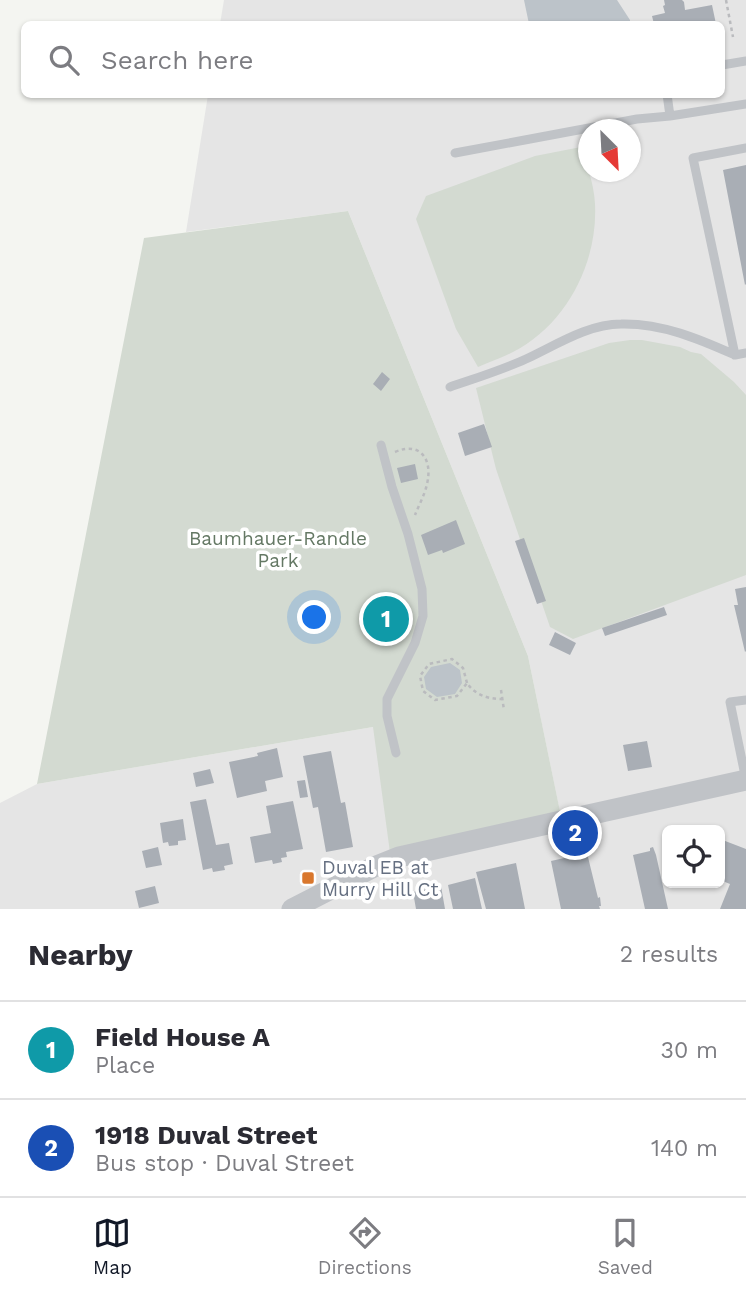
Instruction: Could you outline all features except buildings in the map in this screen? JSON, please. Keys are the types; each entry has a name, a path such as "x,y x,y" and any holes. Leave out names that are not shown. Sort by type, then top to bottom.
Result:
{"street":[{"path":"292,909 374,867 400,857 746,780"}],"lane":[{"path":"725,64 746,61"},
{"path":"668,98 670,116"},
{"path":"455,153 637,119 746,104"},
{"path":"735,355 693,158 746,148"},
{"path":"450,387 524,360 601,326 622,323 685,334 735,355 746,353"},
{"path":"381,445 422,589 423,615 415,643 387,699 387,716 396,753"},
{"path":"746,700 730,702 746,780"}],"path":[{"path":"726,0 733,37"},
{"path":"385,461 392,453 411,447 418,450 426,461 427,485 408,534"},
{"path":"467,683 457,696 435,699 424,691 420,676 429,664 452,659 463,668 467,683 477,694 502,699"},
{"path":"501,690 504,710"}],"shaded area":[{"path":"224,0 746,0 746,909 0,909 0,803 37,784 373,727 560,812 528,656 348,211 186,232 208,98 725,98 725,21 220,21"},
{"path":"524,0 617,0 630,20 630,21 528,21"},
{"path":"450,663 460,670 462,683 455,694 437,697 426,689 424,677 431,667"}],"green space":[{"path":"578,148 578,182 592,182 595,204 591,248 575,290 549,326 513,352 478,367 456,329 416,219 426,196 535,156"},
{"name":"Baumhauer-Randle Park","path":"348,211 528,656 562,821 391,860 373,727 37,784 144,238"},
{"path":"630,340 680,347 701,354 746,395 746,575 573,639 550,627 496,469 476,388 609,343"}],"place":[{"name":"Field House A","path":"386,619"},
{"name":"1918 Duval Street","path":"575,833"},
{"name":"Duval EB at Murry Hill Ct","path":"308,878"}]}
